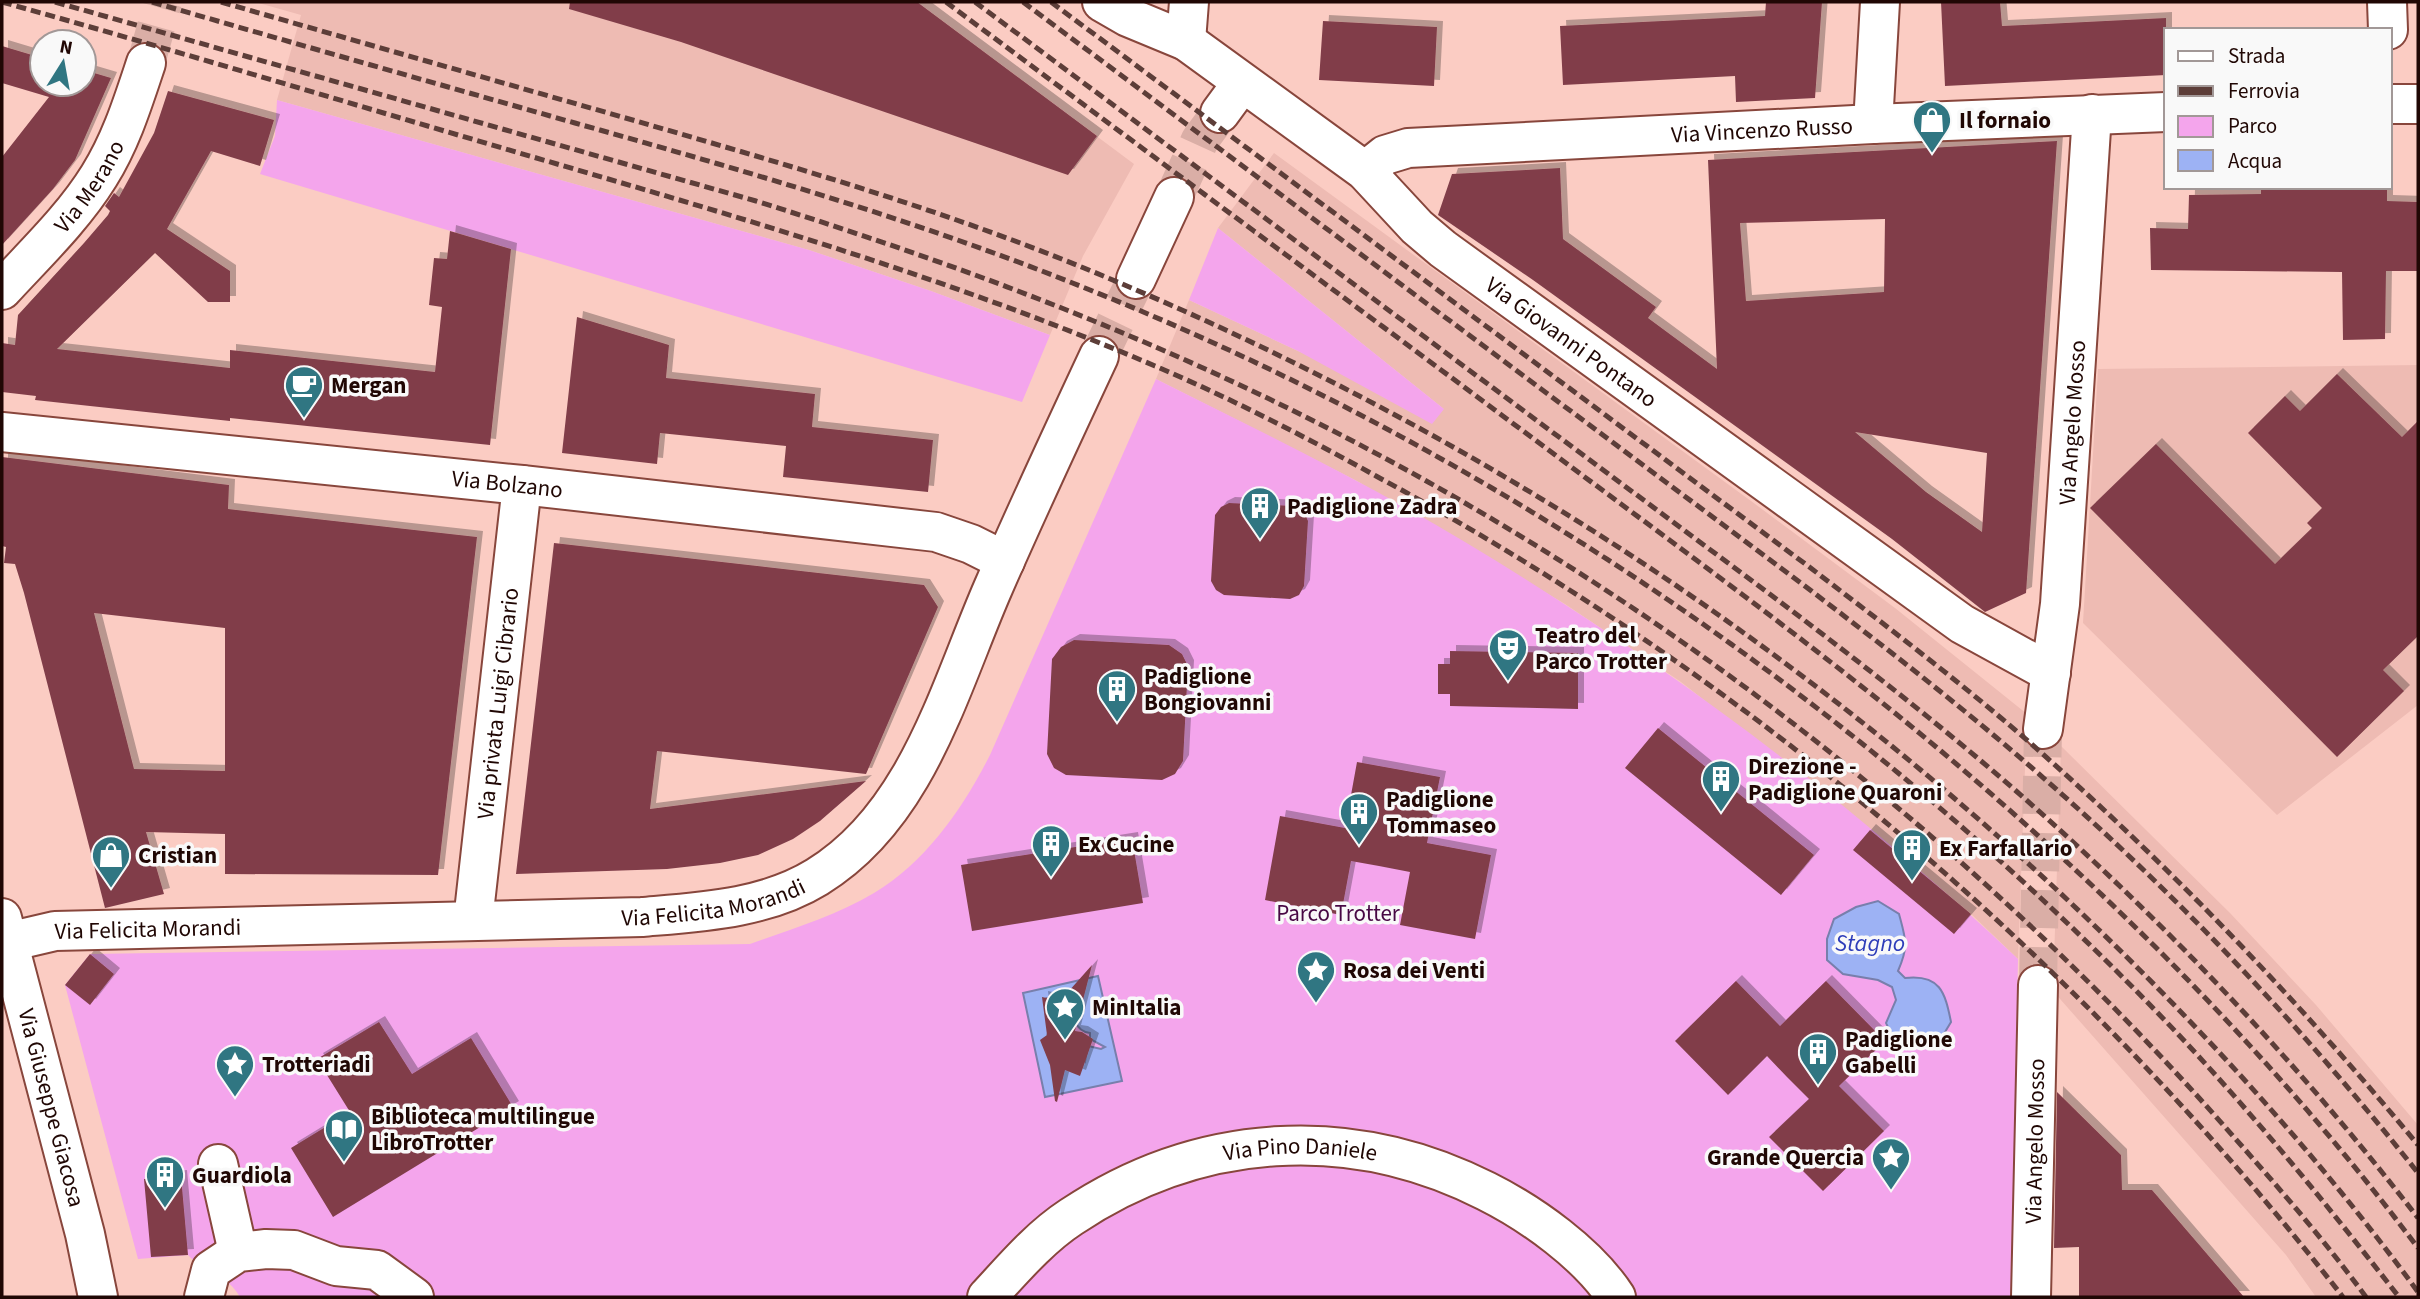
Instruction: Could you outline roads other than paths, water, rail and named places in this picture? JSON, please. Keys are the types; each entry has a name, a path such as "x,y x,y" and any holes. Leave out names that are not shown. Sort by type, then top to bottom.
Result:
{"street":[{"name":"Via Giovanni Pontano","path":"1102,2 1128,17 1186,41 1231,98 1365,172 1417,227 1443,249 1962,624 2051,673"},
{"path":"1186,41 1189,2"},
{"path":"1873,124 1880,2"},
{"path":"2387,2 2388,28"},
{"name":"Via Merano","path":"2,290 61,226 99,176 127,118 146,62"},
{"name":"Via Vincenzo Russo","path":"1365,172 1385,155 1408,148 2164,112"},
{"name":"Via Angelo Mosso","path":"2043,729 2060,604 2092,114"},
{"path":"1136,279 1174,197"},
{"name":"Via Felicita Morandi","path":"5,932 26,938 55,931 642,916 726,908 785,893 818,876 850,853 876,828 901,791 931,735 1005,561 1099,356"},
{"name":"Via Bolzano","path":"2,432 522,485 936,532 963,541 1005,561"},
{"name":"Via privata Luigi Cibrario","path":"473,922 522,485"},
{"name":"Via Giuseppe Giacosa","path":"5,932 85,1234 98,1297"},
{"name":"Via Angelo Mosso","path":"2031,1297 2038,985"},
{"name":"Via Pino Daniele","path":"987,1297 1025,1256 1070,1217 1113,1193 1158,1173 1210,1155 1295,1144 1331,1146 1417,1161 1468,1182 1514,1205 1560,1238 1609,1286 1616,1297"},
{"path":"218,1164 238,1252"},
{"path":"204,1297 211,1270 238,1252 266,1248 294,1250 344,1282 377,1270 414,1297"}],"water":[{"name":"Stagno","path":"1878,901 1899,914 1905,943 1898,971 1905,978 1933,982 1943,994 1951,1022 1936,1047 1906,1044 1890,1031 1886,1023 1896,1000 1892,987 1878,980 1843,974 1827,960 1827,939 1834,919 1856,907"},
{"path":"1098,976 1122,1081 1045,1097 1023,993","holes":["1071,992 1076,1023 1090,1033 1090,1039 1105,1047 1101,1049 1088,1046 1085,1061 1047,998 1062,998"]}],"tunnel":[{"path":"146,63 163,2"},
{"path":"1174,197 1200,140 1220,113"},
{"path":"1099,356 1136,279"},
{"path":"2038,985 2043,729"}],"railway":[{"path":"2,2 839,249 1077,334 1183,378 1322,446 1515,556 1649,643 1778,736 1902,836 2021,943 2134,1055 2242,1173 2343,1297"},
{"path":"55,2 756,201 912,253 1015,290 1167,352 1317,423 1464,502 1606,590 1743,685 1874,788 2000,898 2120,1014 2233,1136 2318,1235 2366,1297"},
{"path":"152,2 763,177 887,216 1009,259 1225,348 1375,423 1522,506 1664,597 1801,696 1932,801 2057,913 2176,1032 2234,1096 2318,1195 2399,1297"},
{"path":"221,2 805,171 974,226 1084,268 1225,330 1361,397 1494,471 1623,550 1748,636 1869,727 1985,825 2098,929 2225,1059 2306,1150 2418,1292"},
{"path":"946,2 1716,574 1941,751 2070,865 2194,986 2310,1114 2418,1248"},
{"path":"975,2 1771,595 1899,694 2023,797 2129,895 2231,998 2327,1106 2418,1218"},
{"path":"1023,2 1801,583 1997,738 2130,857 2231,958 2327,1064 2418,1173"},
{"path":"1051,2 1812,569 2002,719 2132,836 2231,935 2326,1038 2418,1145"}],"place":[{"name":"Il fornaio","path":"1932,154"},
{"name":"Mergan","path":"304,419"},
{"name":"Padiglione Zadra","path":"1260,540"},
{"name":"Teatro del Parco Trotter","path":"1508,682"},
{"name":"Padiglione Bongiovanni","path":"1117,723"},
{"name":"Direzione - Padiglione Quaroni","path":"1721,813"},
{"name":"Padiglione Tommaseo","path":"1359,846"},
{"name":"Ex Cucine","path":"1051,878"},
{"name":"Ex Farfallario","path":"1912,882"},
{"name":"Cristian","path":"111,889"},
{"name":"Rosa dei Venti","path":"1316,1004"},
{"name":"MinItalia","path":"1065,1041"},
{"name":"Padiglione Gabelli","path":"1818,1086"},
{"name":"Trotteriadi","path":"235,1098"},
{"name":"Biblioteca multilingue LibroTrotter","path":"344,1163"},
{"name":"Grande Quercia","path":"1891,1191"},
{"name":"Guardiola","path":"165,1209"}],"park label":[{"name":"Parco Trotter","path":"1338,913"}]}
